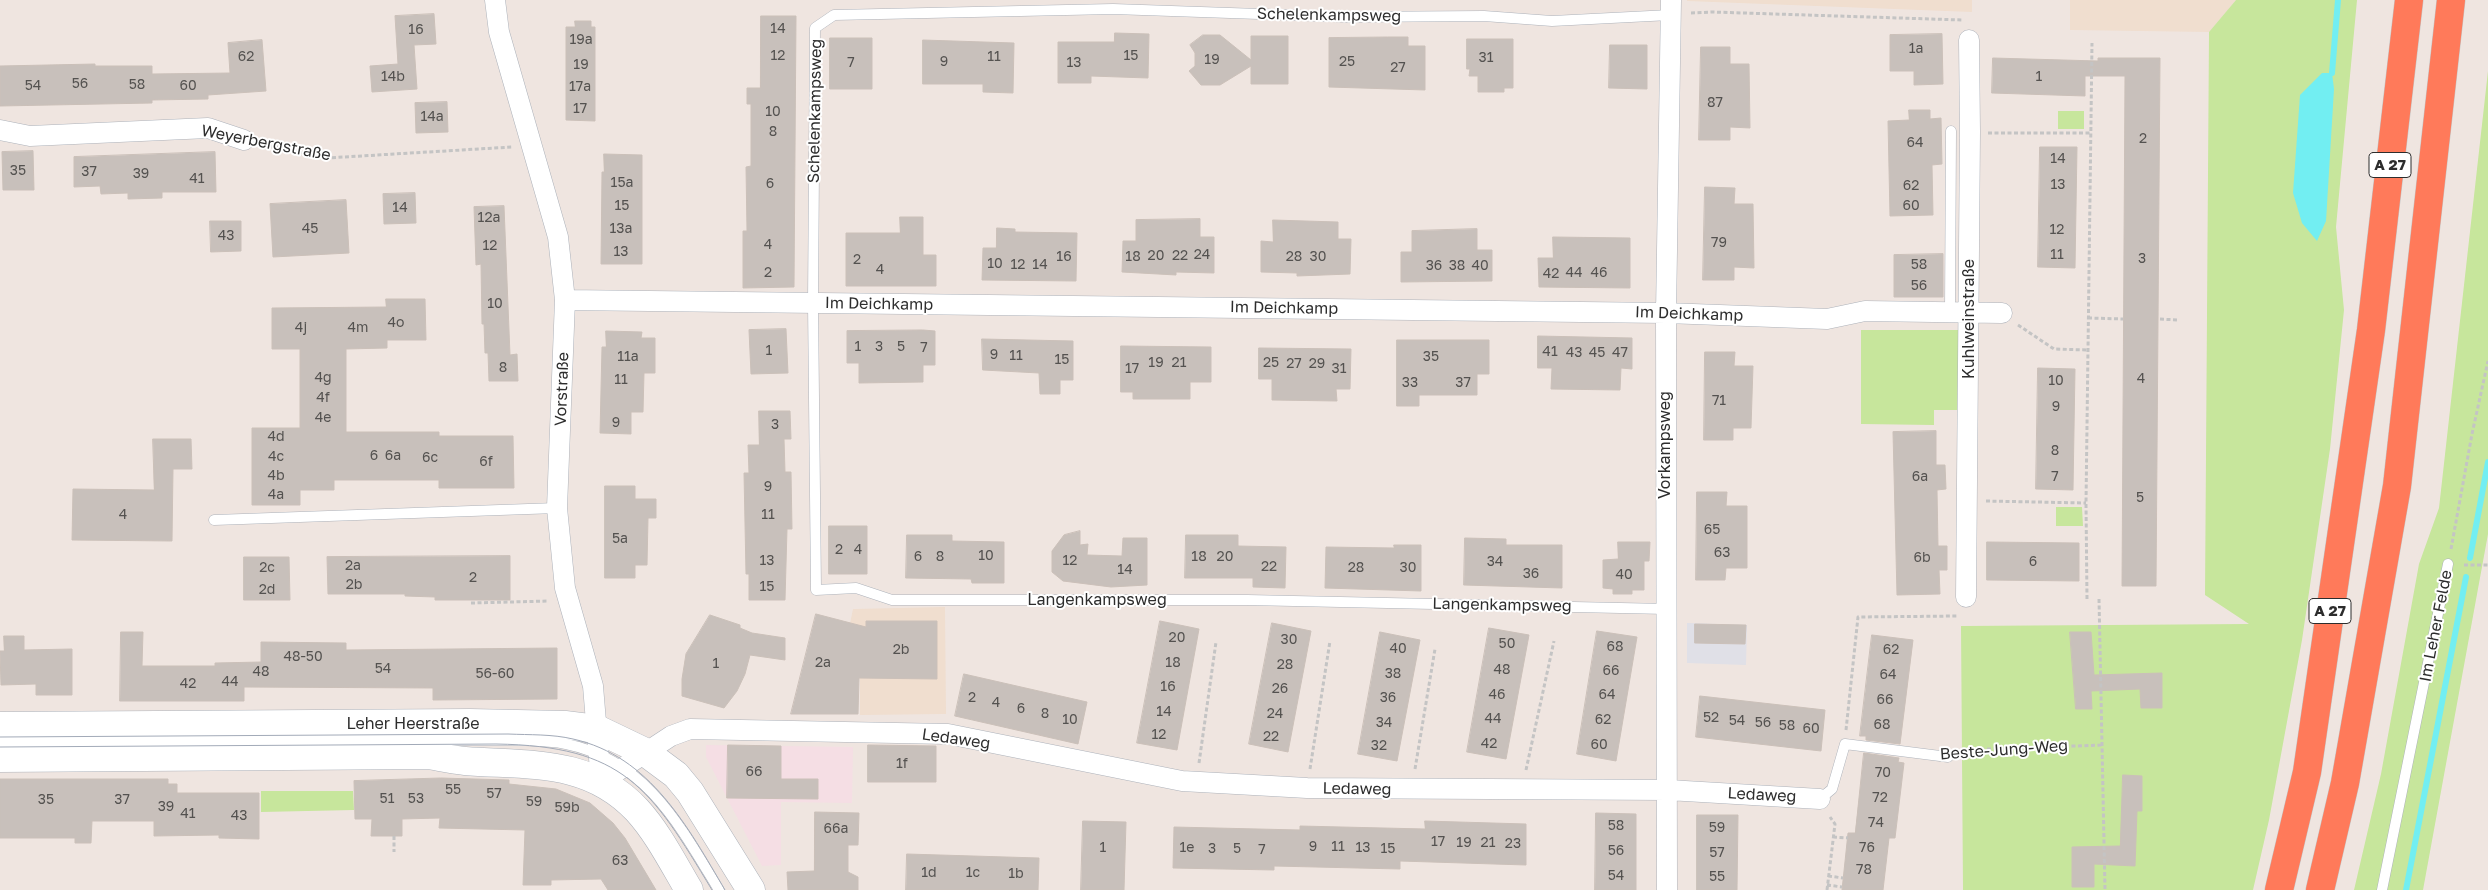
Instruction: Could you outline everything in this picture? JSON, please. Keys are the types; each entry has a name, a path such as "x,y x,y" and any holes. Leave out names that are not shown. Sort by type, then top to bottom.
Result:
{"highway":[{"name":"A 27","path":"2279,890 2307,772 2371,330 2409,0"},
{"name":"A 27","path":"2320,890 2345,783 2397,486 2451,0"}],"main road":[{"name":"Leher Heerstraße","path":"0,726 470,723 565,725 634,760 676,775 690,792 752,890"},
{"name":"Leher Heerstraße","path":"0,758 428,755 464,761 543,764 582,773 601,782 618,794 638,812 689,890"}],"street":[{"name":"Vorstraße","path":"495,0 499,32 558,237 565,300 557,508 565,588 593,686 601,782"},
{"name":"Vorkampsweg","path":"1667,890 1666,313 1671,7"},
{"name":"Kuhlweinstraße","path":"1966,597 1967,500 1960,313 1960,132 1969,40"},
{"name":"Weyerbergstraße","path":"0,130 30,136 208,128 244,140"},
{"name":"Im Deichkamp","path":"565,300 1666,313 1827,319 1865,311 2002,313"},
{"name":"Ledaweg","path":"601,782 671,736 690,729 948,734 1165,778 1196,782 1307,788 1412,790 1523,788 1668,790 1820,799"}],"lane":[{"name":"Schelenkampsweg","path":"813,303 816,28 834,15 1113,9 1347,17 1484,16 1552,21 1671,7"},
{"name":"Langenkampsweg","path":"813,303 816,590 856,588 892,600 1247,600 1667,609"},
{"path":"214,520 557,508"},
{"name":"Im Leher Felde","path":"2382,890 2448,564"},
{"path":"0,742 509,740 564,744 598,742"},
{"name":"Beste-Jung-Weg","path":"1845,744 1948,757"},
{"name":"Ledaweg","path":"1820,799 1832,789 1845,744"},
{"path":"634,760 719,890"}],"path":[{"path":"1671,7 1714,12 1967,20 1969,40"},
{"path":"2087,599 2086,503 2092,43"},
{"path":"1960,132 2091,133"},
{"name":"Weyerbergstraße","path":"244,140 327,158 532,146"},
{"path":"2002,313 2054,349 2088,350"},
{"path":"2088,318 2123,319"},
{"path":"2160,319 2177,320"},
{"name":"Im Leher Felde","path":"2448,564 2472,434 2488,361"},
{"path":"1967,500 2086,503"},
{"path":"2448,564 2488,565"},
{"path":"1845,744 1858,617 1961,616 1961,604 1966,597"},
{"path":"2099,599 2105,890"},
{"path":"471,603 569,601"},
{"path":"1307,788 1330,641"},
{"path":"1523,788 1554,641"},
{"path":"1196,782 1216,642"},
{"path":"1412,790 1435,649"},
{"name":"Beste-Jung-Weg","path":"1948,757 1958,750 2103,745"},
{"path":"1827,890 1834,824"},
{"path":"394,836 394,852"},
{"path":"1833,837 1848,838"},
{"path":"1828,876 1843,878"},
{"path":"1827,885 1842,887"}],"shaded area":[{"path":"1687,0 1972,0 1972,12 1687,1"},
{"path":"2070,0 2236,0 2209,32 2070,30"},
{"path":"945,607 946,714 860,715 860,673 840,672 853,609"},
{"path":"1687,623 1747,625 1746,665 1687,663"},
{"path":"706,745 853,747 852,803 781,802 781,865 762,866 706,757"}],"green space":[{"path":"2236,0 2357,0 2336,227 2344,310 2330,449 2302,640 2269,820 2253,890 1963,890 1961,626 2249,624 2205,595 2209,32"},
{"path":"2488,71 2488,534 2423,890 2354,890 2381,774 2419,564 2439,508"},
{"path":"2058,111 2084,111 2084,129 2058,129"},
{"path":"1861,330 1960,330 1959,410 1934,410 1934,425 1861,424"},
{"path":"2056,507 2082,507 2083,526 2056,526"},
{"path":"261,791 353,791 354,810 261,812"}],"water":[{"path":"2322,73 2332,73 2334,89 2326,221 2317,241 2302,223 2293,193 2300,95"}],"building":[{"path":"434,14 436,44 414,45 417,89 372,92 370,66 398,64 395,16"},
{"path":"761,16 796,16 794,287 743,288 743,231 747,231 746,167 751,166 751,104 747,104 747,88 760,88"},
{"path":"575,21 591,21 591,27 595,27 595,121 566,120 566,27 575,27"},
{"path":"1115,33 1149,34 1148,78 1091,76 1091,83 1058,83 1058,42 1114,42"},
{"path":"1942,34 1943,84 1914,85 1914,71 1890,71 1890,35"},
{"path":"1203,35 1220,35 1251,60 1251,36 1288,36 1288,84 1251,84 1251,66 1220,85 1201,85 1189,71 1195,66 1195,53 1190,45"},
{"path":"1408,37 1408,46 1425,46 1425,90 1329,87 1329,38"},
{"path":"830,38 872,38 872,89 830,89"},
{"path":"1467,39 1513,39 1513,88 1504,88 1504,92 1478,92 1478,76 1469,76 1470,69 1467,69"},
{"path":"262,40 266,91 208,95 208,99 152,100 152,103 0,106 0,66 95,64 95,66 152,66 152,74 230,73 228,43"},
{"path":"923,40 1014,43 1013,93 983,92 983,84 923,84"},
{"path":"1610,45 1647,45 1647,89 1609,88"},
{"path":"1701,47 1730,47 1730,64 1749,64 1750,128 1730,127 1730,140 1699,140"},
{"path":"1993,58 2098,61 2098,58 2160,58 2156,586 2122,586 2125,76 2085,76 2085,96 1992,93"},
{"path":"447,102 448,132 416,133 415,103"},
{"path":"1909,110 1930,110 1930,119 1941,118 1942,164 1932,165 1933,215 1890,216 1888,121 1909,120"},
{"path":"2040,147 2077,147 2075,268 2038,267"},
{"path":"33,151 34,190 3,190 2,152"},
{"path":"215,152 216,192 162,192 162,198 128,199 128,193 101,194 100,186 74,187 74,157"},
{"path":"604,154 642,155 642,264 601,264 602,172 604,172"},
{"path":"1705,187 1735,188 1734,204 1753,204 1754,268 1734,267 1734,280 1703,280"},
{"path":"415,193 416,223 384,224 383,194"},
{"path":"346,200 349,253 273,257 270,204"},
{"path":"504,206 510,355 517,354 518,381 489,381 488,353 485,353 484,324 482,324 481,264 476,265 474,207"},
{"path":"900,217 923,217 923,255 936,255 936,286 846,286 846,233 900,233"},
{"path":"1200,219 1200,237 1214,237 1214,273 1176,272 1176,275 1122,272 1123,241 1136,241 1136,220"},
{"path":"1273,220 1338,222 1338,239 1351,239 1350,274 1297,276 1297,273 1261,272 1261,241 1273,242"},
{"path":"210,221 241,221 241,251 211,252"},
{"path":"997,228 1015,229 1015,232 1077,233 1076,281 982,280 983,248 996,248"},
{"path":"1477,229 1477,250 1492,250 1492,281 1401,282 1401,252 1412,252 1412,231"},
{"path":"1553,237 1630,238 1630,288 1539,287 1538,258 1553,258"},
{"path":"1943,254 1943,297 1894,297 1894,255"},
{"path":"386,299 425,299 426,340 387,340 387,348 346,349 346,432 439,432 439,436 513,436 514,488 439,488 439,480 334,480 334,490 300,490 300,505 252,505 252,428 300,428 300,349 272,349 272,308 386,307"},
{"path":"786,329 788,373 751,374 749,330"},
{"path":"606,331 642,332 641,338 655,338 655,373 644,373 643,412 631,412 631,434 600,433 602,347 606,347"},
{"path":"847,331 935,331 935,365 923,365 923,382 859,383 859,363 847,363"},
{"path":"1538,336 1632,338 1632,369 1621,368 1620,390 1551,389 1552,368 1538,368"},
{"path":"982,339 1073,341 1073,380 1060,380 1060,394 1040,394 1039,373 983,370"},
{"path":"1397,340 1489,340 1489,374 1477,374 1477,395 1419,395 1419,406 1397,406"},
{"path":"1121,346 1211,347 1211,382 1190,382 1190,399 1133,399 1133,392 1121,392"},
{"path":"1259,348 1351,349 1350,389 1336,389 1337,401 1272,400 1272,379 1259,379"},
{"path":"1705,352 1735,352 1734,366 1753,366 1751,428 1733,428 1733,440 1704,440"},
{"path":"2038,368 2075,369 2073,490 2036,489"},
{"path":"759,411 790,411 791,439 784,439 785,472 791,472 792,529 787,529 785,600 749,600 749,574 746,574 744,473 749,473 748,445 759,445"},
{"path":"1936,431 1936,465 1945,465 1946,489 1937,490 1938,546 1947,546 1947,570 1939,570 1940,594 1897,595 1893,432"},
{"path":"153,439 191,439 192,469 173,469 172,541 72,540 73,489 154,490"},
{"path":"605,486 635,486 635,499 656,499 656,518 648,518 647,565 635,565 635,578 605,578"},
{"path":"1697,492 1727,492 1726,506 1747,506 1747,568 1726,568 1725,580 1696,580"},
{"path":"829,526 867,526 867,574 829,574"},
{"path":"1080,531 1080,545 1088,544 1087,555 1122,556 1123,538 1147,538 1147,585 1111,587 1063,581 1052,572 1052,551 1064,535"},
{"path":"907,535 952,535 952,541 1004,542 1004,583 972,583 971,579 906,578"},
{"path":"1186,535 1238,535 1238,546 1286,547 1285,588 1253,587 1253,578 1185,578"},
{"path":"1465,538 1506,539 1506,545 1562,545 1562,588 1464,585"},
{"path":"1618,542 1650,542 1649,561 1644,561 1644,590 1632,590 1632,594 1613,594 1613,589 1603,588 1603,560 1618,559"},
{"path":"1987,542 2079,543 2079,581 1987,580"},
{"path":"1394,545 1421,545 1421,591 1325,588 1326,547 1394,548"},
{"path":"510,556 510,600 435,600 435,597 405,596 405,594 328,594 327,557"},
{"path":"244,557 289,557 290,600 244,600"},
{"path":"816,614 866,627 866,621 937,621 937,679 859,678 858,714 791,714"},
{"path":"710,615 740,625 740,628 752,633 785,638 785,660 750,655 745,674 737,691 724,708 682,696 682,679 686,654"},
{"path":"1160,621 1199,629 1177,750 1137,743"},
{"path":"1272,623 1311,631 1288,752 1249,744"},
{"path":"1695,624 1746,625 1745,644 1695,643"},
{"path":"1489,628 1529,635 1506,759 1467,752"},
{"path":"1597,631 1637,637 1616,761 1577,754"},
{"path":"121,632 143,632 142,666 215,666 215,663 261,662 261,642 346,643 346,650 557,648 557,699 433,700 433,688 244,687 244,701 120,701"},
{"path":"1380,632 1420,640 1397,761 1358,754"},
{"path":"2070,632 2091,632 2094,675 2162,673 2162,708 2141,708 2140,689 2091,691 2092,709 2076,709"},
{"path":"1872,635 1913,640 1900,744 1866,740 1866,736 1860,736"},
{"path":"4,636 24,636 24,650 72,649 72,695 36,695 36,684 1,685 0,651 4,651"},
{"path":"964,674 1087,702 1078,744 955,716"},
{"path":"1700,696 1825,710 1821,751 1696,737"},
{"path":"728,745 781,746 781,779 818,779 818,799 727,798"},
{"path":"868,745 936,746 936,782 868,782"},
{"path":"1864,753 1899,758 1898,762 1904,763 1895,838 1889,838 1883,890 1842,890 1848,833 1855,833"},
{"path":"2123,775 2142,776 2142,811 2137,811 2135,866 2094,864 2094,887 2072,887 2072,847 2120,846"},
{"path":"441,778 509,780 509,784 556,789 590,803 613,823 625,838 656,890 608,890 601,879 551,880 551,885 523,885 525,830 439,828 440,818 402,819 402,836 371,836 372,819 355,819 354,781"},
{"path":"0,779 168,779 168,784 177,784 177,793 259,793 259,839 219,838 219,835 154,836 154,821 92,821 91,843 75,843 75,838 0,838"},
{"path":"815,812 859,813 858,845 848,845 848,872 858,877 858,890 788,890 787,872 814,871"},
{"path":"1596,813 1636,814 1636,890 1595,890"},
{"path":"1697,815 1738,815 1737,890 1697,890"},
{"path":"1083,821 1126,822 1124,890 1081,890"},
{"path":"1425,821 1526,824 1526,865 1400,861 1400,869 1274,866 1274,870 1173,868 1174,827 1300,830 1300,826 1425,829"},
{"path":"907,854 1039,858 1038,890 906,890"}],"waterway":[{"path":"2332,73 2338,0"},
{"path":"2470,558 2488,462"},
{"path":"2406,890 2466,577"}],"tram line":[{"path":"0,737 508,734 565,737 600,748 624,761 645,778 664,797 681,819 725,890"},
{"path":"0,747 496,744 539,747 575,753 604,764 629,779 650,799 670,824 712,890"}]}
